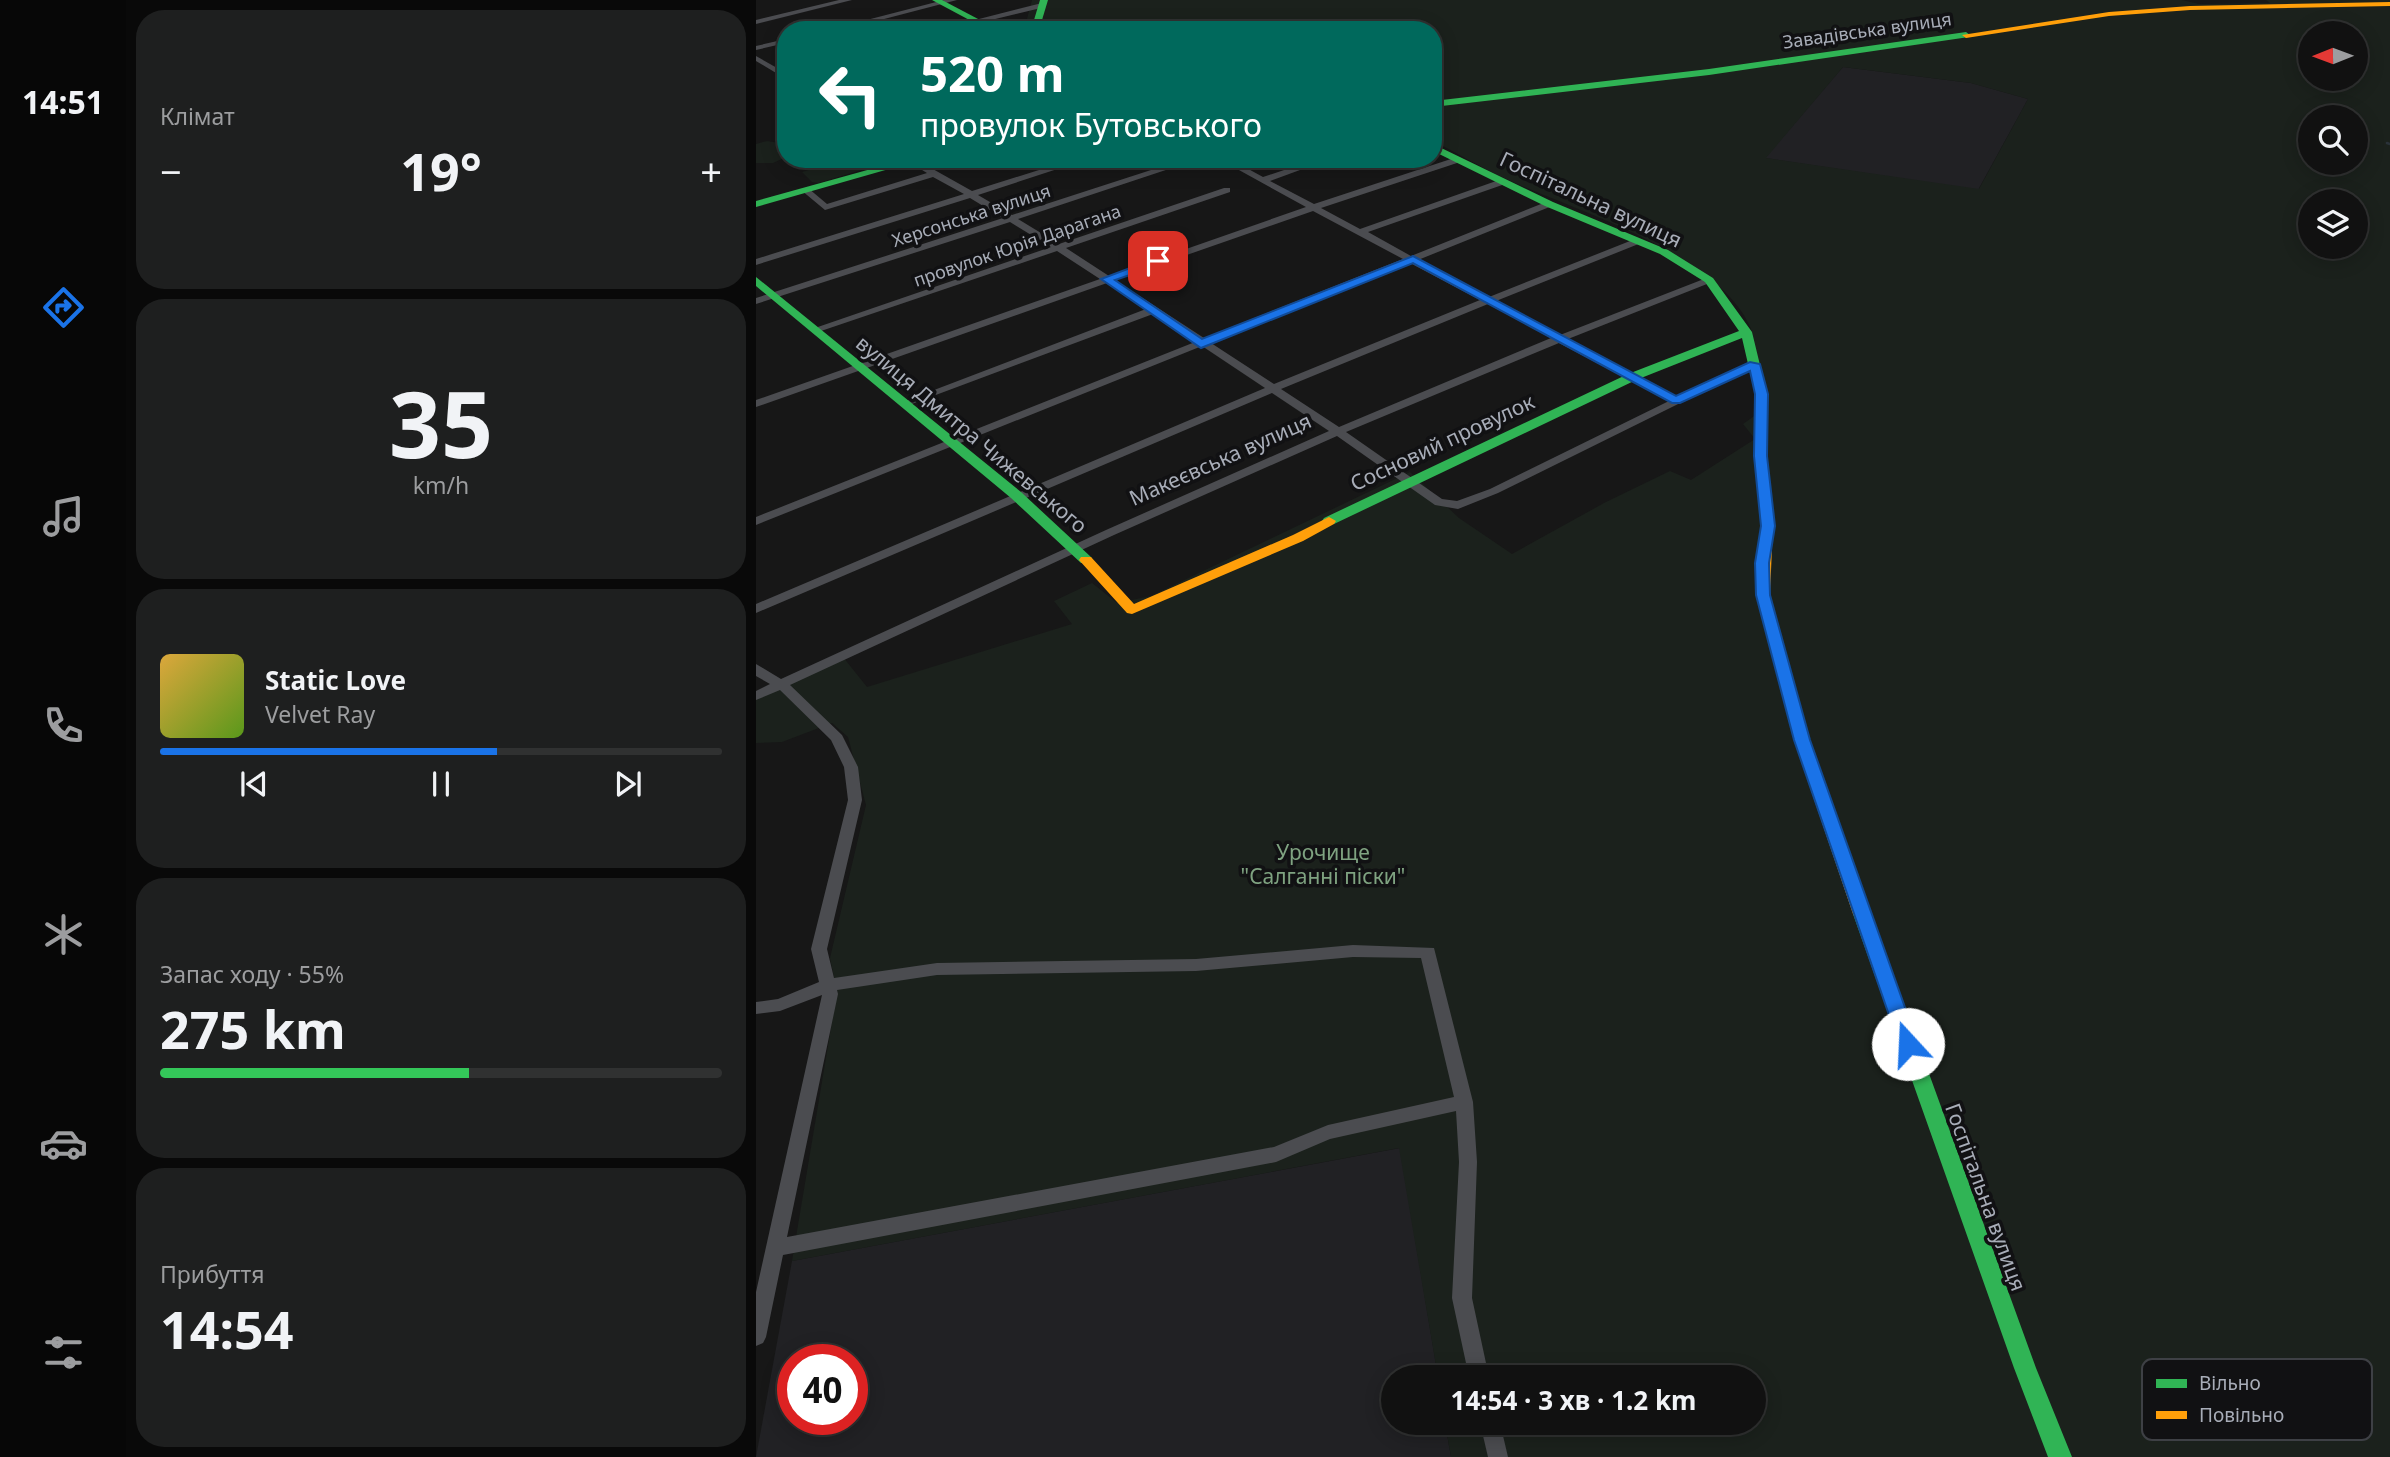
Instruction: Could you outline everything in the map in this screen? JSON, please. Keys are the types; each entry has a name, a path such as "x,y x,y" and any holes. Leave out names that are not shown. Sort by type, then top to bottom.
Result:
{"street":[{"path":"756,22 848,0"},
{"path":"867,21 944,1 976,21 1043,2"},
{"path":"1038,21 1043,2"},
{"name":"Завадівська вулиця","path":"1442,103 1710,72 2121,13 2190,8 2390,4"},
{"path":"756,48 777,43"},
{"path":"756,58 777,69"},
{"name":"Госпітальна вулиця","path":"1442,152 1549,204 1664,252 1709,280 1746,332 1761,394 1760,456 1768,526 1762,563 1763,595 1802,740 1872,944 2011,1330 2060,1457"},
{"path":"1442,165 1457,160"},
{"path":"756,204 884,168"},
{"path":"927,168 1058,247 1201,344 1336,430 1439,502 1458,505 1494,491 1754,364"},
{"path":"756,262 1056,168"},
{"name":"Херсонська вулиця","path":"756,301 1167,168"},
{"path":"1240,168 1676,401"},
{"path":"1262,180 1299,168"},
{"path":"756,404 1107,279 1433,168"},
{"path":"805,190 825,207 936,173"},
{"path":"1360,232 1502,181"},
{"name":"провулок Юрія Дарагана","path":"817,329 1227,190"},
{"path":"756,521 1549,204"},
{"path":"756,609 1016,495 1271,388 1638,241"},
{"name":"вулиця Дмитра Чижевського","path":"756,280 1016,495 1074,547 1132,610 1159,599"},
{"name":"Макеєвська вулиця","path":"756,696 1074,547 1336,430 1556,338 1709,280"},
{"path":"905,403 1151,311"},
{"name":"Сосновий провулок","path":"1159,599 1298,538 1410,480 1632,377 1746,332"},
{"path":"756,668 764,676 781,684 837,738 851,767 855,800 818,949 830,995 756,1337"},
{"path":"756,1008 780,1006 828,985 937,969 1196,964 1353,951 1428,952 1464,1102 1468,1162 1462,1298 1476,1365"},
{"path":"774,1248 1276,1154 1328,1132 1464,1102"},
{"path":"1492,1435 1497,1457"}],"shaded area":[{"path":"1843,67 1971,83 2028,99 1978,190 1765,158"},
{"path":"1400,1148 1436,1365 1381,1365 1381,1435 1447,1435 1451,1457 756,1457 792,1261"}],"green space":[{"name":"Урочище \"Салганні піски\"","path":"1032,0 2182,0 2199,4 2270,3 2266,0 2390,0 2390,1457 1451,1457 1447,1435 1766,1435 1766,1365 1436,1365 1399,1148 792,1261 837,992 830,958 866,805 848,737 832,723 782,742 756,743 756,698 843,657 867,687 1072,624 1054,601 1092,583 1117,603 1151,596 1410,472 1459,518 1512,554 1604,503 1670,471 1691,480 1755,439 1743,424 1757,414 1751,329 1734,302 1709,278 1643,237 1504,178 1442,146 1442,21 1026,21","holes":["1843,67 1971,83 2028,99 1979,189 1766,158"]},
{"path":"767,141 777,143 777,161 756,163 756,144"},
{"path":"815,168 868,168 818,183 812,182 802,172"}],"traffic: fast":[{"path":"936,0 977,21"},
{"path":"1038,21 1044,0"},
{"path":"1442,103 1709,72 1966,35"},
{"path":"1442,151 1549,204 1664,252 1709,280 1746,332 1761,394 1760,456 1768,526 1765,547"},
{"path":"756,204 886,168"},
{"path":"756,280 1016,495 1086,560"},
{"path":"1329,521 1632,377 1746,332"},
{"path":"1862,914 2025,1368 2060,1457"}],"traffic: slow":[{"path":"1966,35 2109,14 2190,8 2390,4"},
{"path":"1086,560 1132,610 1298,538 1329,521"},
{"path":"1765,547 1763,595 1802,740 1862,914"}],"route":[{"path":"1158,261 1107,279 1201,344 1413,259 1676,401 1754,364 1761,394 1760,456 1768,526 1762,563 1763,595 1802,740 1908,1044"}]}
